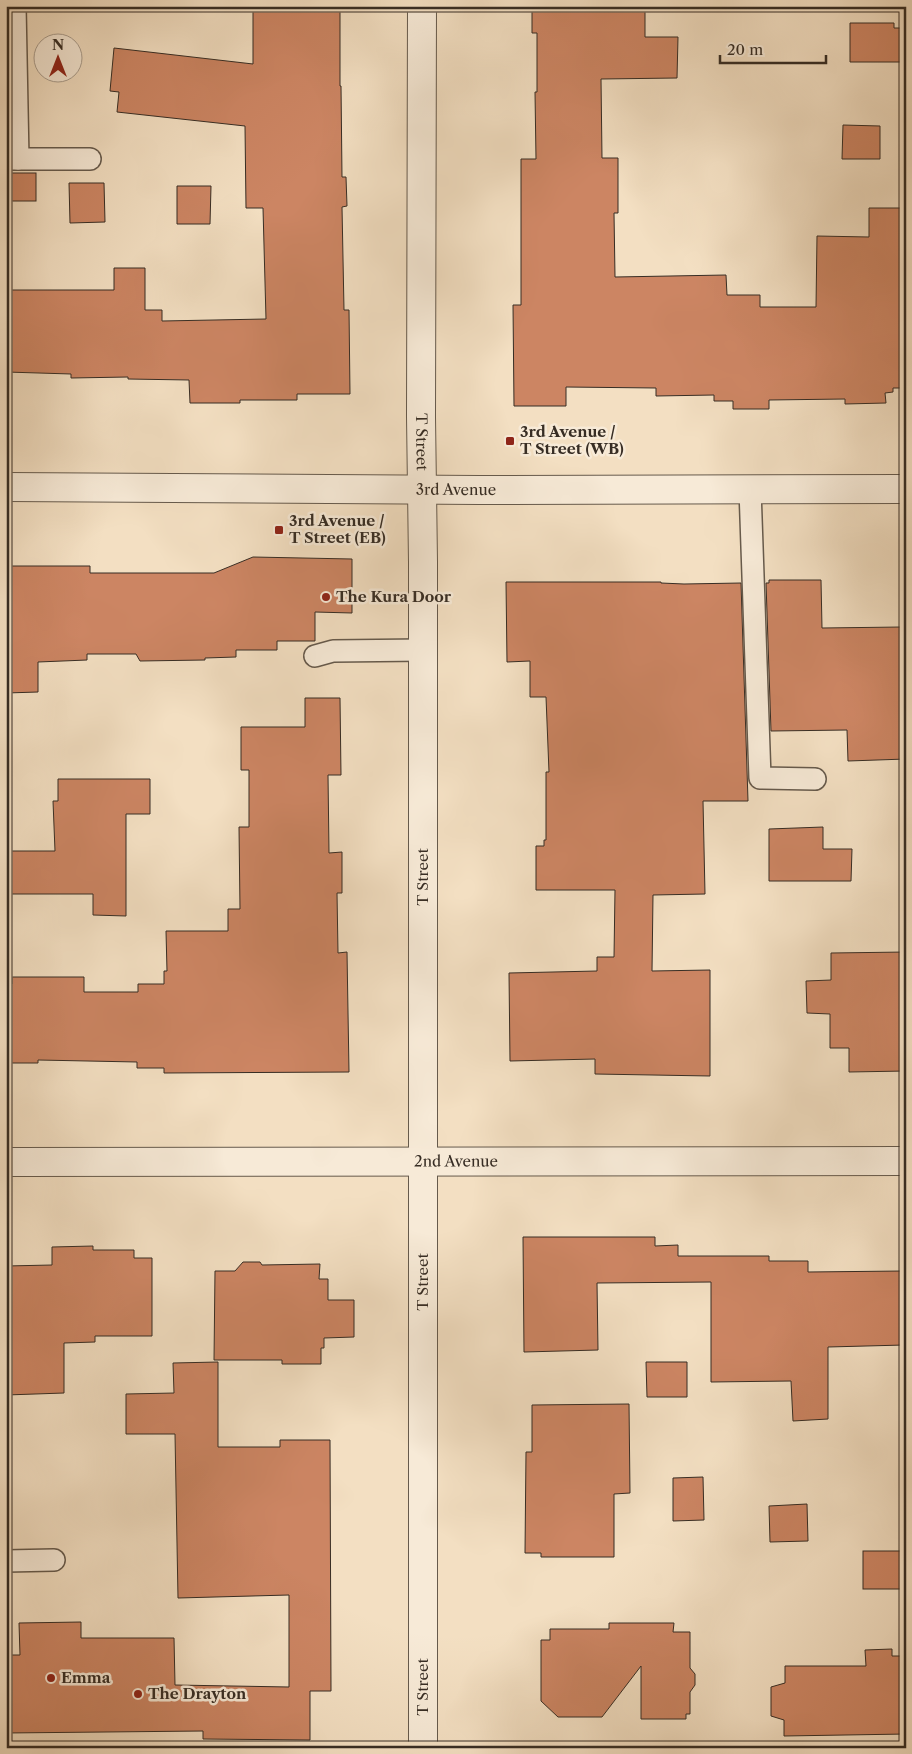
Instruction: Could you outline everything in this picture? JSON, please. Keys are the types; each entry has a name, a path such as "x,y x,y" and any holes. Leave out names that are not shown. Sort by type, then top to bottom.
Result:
{"street":[{"name":"T Street","path":"422,6 423,1748"},
{"name":"3rd Avenue","path":"6,487 906,489"},
{"name":"2nd Avenue","path":"6,1162 423,1160 906,1161"}],"lane":[{"path":"15,6 12,159 90,159"},
{"path":"750,489 760,778 815,779"},
{"path":"315,656 333,652 423,650"},
{"path":"6,1561 54,1560"}],"building":[{"path":"532,6 645,6 645,37 678,37 677,78 601,79 602,158 618,158 618,213 614,213 615,277 726,275 727,295 760,295 760,307 816,307 817,236 869,237 869,208 904,208 906,388 893,388 893,392 885,393 886,403 845,404 845,399 769,400 769,409 733,409 733,401 714,401 714,395 656,396 656,388 566,387 566,406 514,406 513,305 521,305 521,159 536,159 535,92 537,92 537,33 532,33"},
{"path":"340,8 342,177 346,177 347,206 342,207 344,310 349,310 350,394 297,394 297,400 240,400 240,403 190,403 189,380 128,379 128,377 71,378 71,374 6,372 6,290 114,290 114,268 145,268 145,310 162,310 162,321 266,319 263,208 246,208 245,126 117,112 119,92 110,91 114,48 253,64 253,10"},
{"path":"850,23 894,23 894,28 906,28 906,62 850,62"},
{"path":"843,125 880,126 880,159 842,159"},
{"path":"6,173 36,173 36,201 6,201"},
{"path":"69,183 104,183 105,222 70,223"},
{"path":"177,186 211,186 210,224 177,224"},
{"path":"253,557 352,559 352,613 315,612 315,641 277,641 277,650 236,650 236,657 205,658 205,660 140,661 136,654 87,654 87,660 38,662 38,692 6,693 6,566 90,566 90,573 214,573"},
{"path":"769,580 821,580 822,628 901,627 901,696 906,696 906,759 848,761 847,730 771,731 766,583 769,583"},
{"path":"506,582 741,583 748,801 703,801 705,894 653,895 652,971 710,970 710,1076 595,1074 595,1059 510,1061 509,973 597,971 597,957 614,957 615,890 536,890 536,846 544,846 544,840 546,840 546,772 549,772 546,697 530,697 530,661 507,662"},
{"path":"305,698 340,698 341,775 328,775 329,853 342,852 342,893 337,893 338,953 347,952 349,1072 164,1073 164,1068 137,1068 137,1062 38,1060 38,1063 6,1063 6,984 12,984 12,977 84,977 84,992 138,992 138,984 164,984 164,971 167,971 166,931 228,931 228,909 240,909 239,827 249,827 249,770 241,770 241,727 305,727"},
{"path":"58,779 150,779 150,814 126,814 126,916 93,915 93,894 8,894 8,851 55,851 53,801 58,801"},
{"path":"823,827 823,849 852,849 851,881 769,881 769,829"},
{"path":"906,952 906,1071 849,1072 849,1048 830,1048 830,1014 807,1013 806,981 831,980 831,953"},
{"path":"523,1237 655,1237 655,1246 678,1245 678,1256 769,1256 769,1261 808,1261 808,1272 903,1271 904,1345 828,1347 828,1419 793,1421 791,1381 711,1382 711,1282 597,1283 598,1350 524,1352"},
{"path":"93,1246 93,1250 134,1250 134,1258 152,1258 152,1336 95,1336 95,1342 64,1343 64,1393 6,1395 6,1266 52,1265 52,1247"},
{"path":"243,1262 260,1262 262,1265 320,1264 319,1279 328,1279 328,1300 354,1300 354,1337 324,1338 324,1348 321,1348 321,1364 282,1364 282,1360 214,1360 215,1271 235,1271"},
{"path":"218,1362 218,1447 280,1447 280,1440 330,1440 331,1691 310,1691 310,1740 203,1739 203,1731 6,1733 6,1655 20,1655 19,1623 81,1622 81,1638 174,1638 175,1685 289,1687 289,1595 178,1598 175,1434 126,1434 126,1394 174,1393 173,1363"},
{"path":"646,1362 687,1362 687,1397 647,1397"},
{"path":"629,1404 630,1493 614,1494 614,1557 541,1557 541,1553 525,1553 526,1452 532,1452 532,1405"},
{"path":"703,1477 704,1520 673,1521 673,1478"},
{"path":"807,1504 808,1541 770,1542 769,1506"},
{"path":"863,1551 906,1551 906,1589 863,1589"},
{"path":"609,1623 674,1623 673,1632 690,1632 690,1668 695,1674 695,1685 690,1692 690,1714 686,1714 686,1719 641,1719 641,1666 602,1717 558,1717 541,1701 541,1640 550,1640 550,1629 609,1629"},
{"path":"892,1649 892,1656 906,1656 906,1734 784,1736 784,1720 771,1716 771,1687 785,1683 785,1666 866,1666 865,1650"}],"place":[{"name":"3rd Avenue / T Street (WB)","path":"510,441"},
{"name":"3rd Avenue / T Street (EB)","path":"279,530"},
{"name":"The Kura Door","path":"326,597"},
{"name":"Emma","path":"51,1678"},
{"name":"The Drayton","path":"138,1694"}]}
